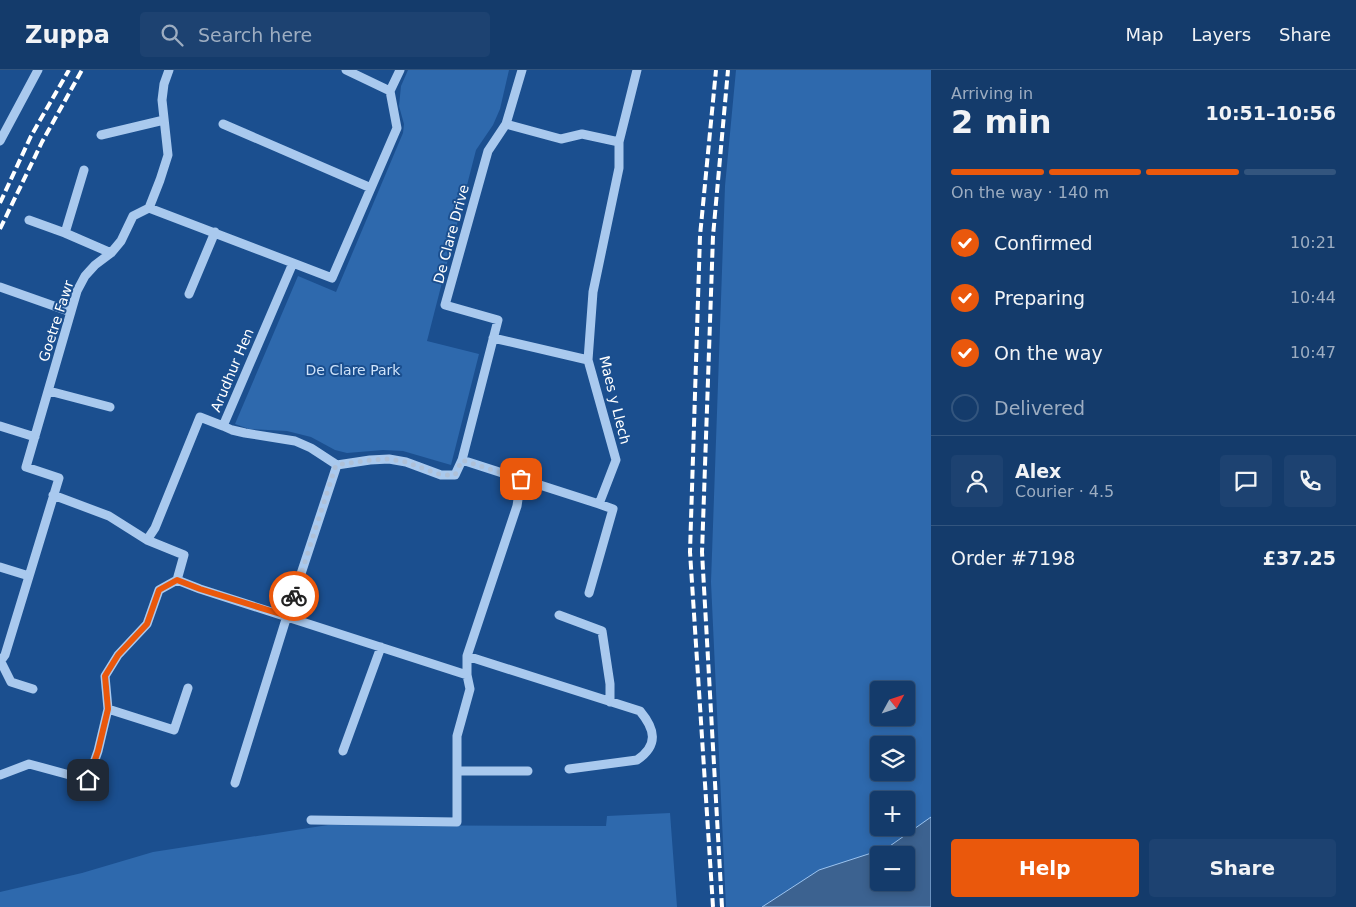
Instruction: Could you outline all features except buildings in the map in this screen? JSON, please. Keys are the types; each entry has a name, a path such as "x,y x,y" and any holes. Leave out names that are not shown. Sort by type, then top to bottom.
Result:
{"street":[{"path":"0,141 38,70"},
{"name":"Goetre Fawr","path":"1,662 6,655 58,478 26,467 77,291 85,276 95,265 111,253 121,241 134,216 149,208 160,180 168,155 162,100 164,84 169,70"},
{"path":"346,70 390,91"},
{"path":"149,208 332,278 397,128 390,91 400,70"},
{"name":"De Clare Drive","path":"462,460 498,320 446,305 488,151 506,124 522,70"},
{"name":"Maes y Llech","path":"599,504 616,460 588,360 593,292 619,168 619,142 637,70"},
{"path":"101,135 164,120"},
{"path":"223,124 371,188"},
{"path":"506,124 561,139 582,134 619,142"},
{"path":"65,233 84,170"},
{"path":"29,220 111,253"},
{"path":"189,294 215,232"},
{"name":"Arudhur Hen","path":"148,540 200,417 223,426 293,263"},
{"path":"0,287 70,312"},
{"path":"493,338 588,360"},
{"path":"49,391 110,407"},
{"path":"0,426 35,437"},
{"path":"223,426 245,433 295,441 311,448 336,465 389,459 406,462 441,475 455,475 462,460 613,509 588,593"},
{"path":"235,782 336,465"},
{"path":"311,820 457,822 457,736 470,690 467,675 467,656 517,506 521,479"},
{"path":"0,776 29,764 88,780 98,751 108,709 105,676 118,655 147,624 159,590 177,580 184,555 148,540 109,516 53,496"},
{"path":"0,567 29,576"},
{"path":"177,580 467,675"},
{"path":"559,615 602,631 610,684 610,702"},
{"path":"343,751 381,647"},
{"path":"467,656 640,711 648,721 652,734 651,746 646,754 637,760 569,769"},
{"path":"1,662 11,682 33,689"},
{"path":"108,709 174,730 188,688"},
{"path":"458,771 528,771"}],"green space":[{"name":"De Clare Park","path":"408,70 509,70 500,109 493,125 476,150 427,341 479,354 451,465 403,451 383,450 347,453 335,450 311,437 287,431 249,429 235,424 298,276 336,292 403,133 404,124 399,106 401,86"},
{"path":"736,70 931,70 931,830 896,846 870,846 870,858 764,907 726,907 711,582 725,186"},
{"path":"670,813 677,907 0,907 0,892 82,873 153,852 328,825 606,826 607,816"}],"shaded area":[{"path":"931,817 931,907 762,907 819,870 870,854 870,891 915,891 915,846 890,846 904,836 915,836 915,828"}],"railway":[{"path":"0,203 31,136 69,70"},
{"path":"0,229 42,142 82,70"},
{"path":"713,907 690,552 700,236 716,70"},
{"path":"722,907 702,552 713,236 728,70"}],"way so far":[{"path":"294,596 336,465 389,459 406,462 441,475 455,475 462,460 521,479"}],"route":[{"path":"88,780 98,751 108,709 105,676 118,655 147,624 159,590 177,580 287,616 294,596"}]}
